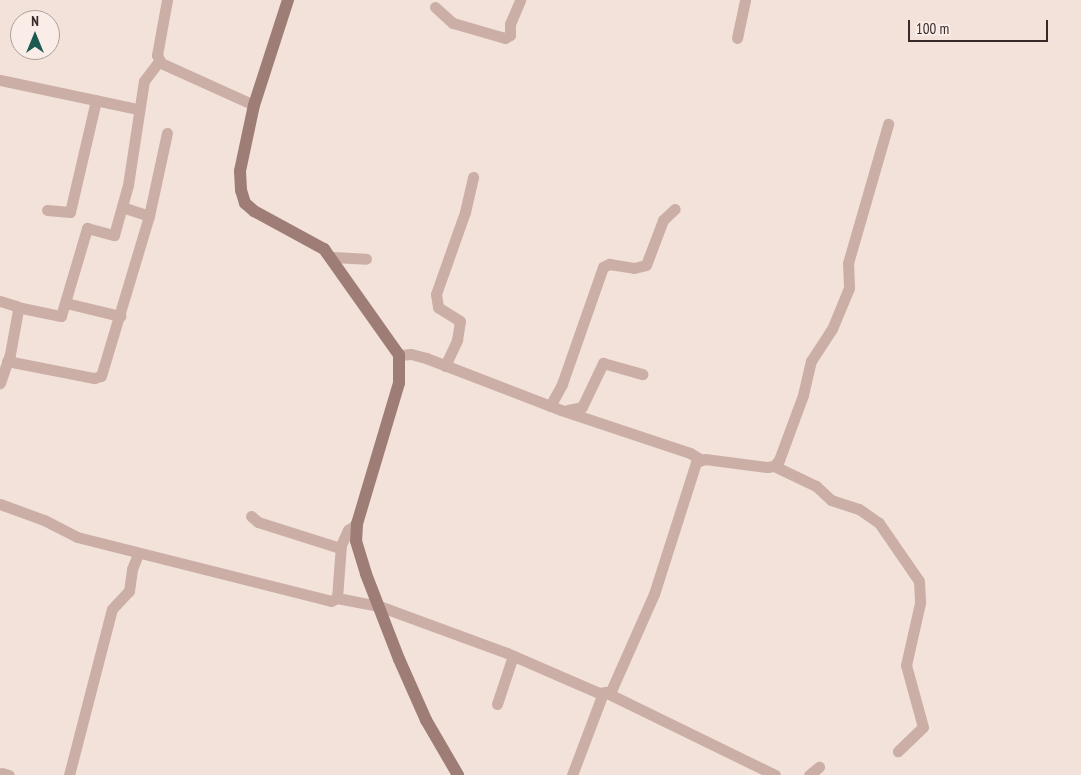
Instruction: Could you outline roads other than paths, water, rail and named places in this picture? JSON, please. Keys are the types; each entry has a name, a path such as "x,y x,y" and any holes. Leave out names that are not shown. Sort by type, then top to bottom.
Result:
{"street":[{"path":"0,301 17,308 61,316 87,228 114,235 135,148 138,109 146,76 159,60 167,0"},
{"path":"288,0 254,105 240,171 244,201 254,212 309,238 332,257 399,355 399,383 357,524 359,555 418,702 458,775"},
{"path":"435,8 453,23 505,38 510,35 511,22 520,0"},
{"path":"737,38 746,7 745,0"},
{"path":"159,60 183,75 254,105"},
{"path":"0,80 138,109"},
{"path":"47,210 70,212 96,100"},
{"path":"774,466 779,460 800,403 811,361 832,329 846,295 848,263 888,124"},
{"path":"8,361 98,378 120,316 150,216 167,133"},
{"path":"445,366 457,340 460,321 438,307 436,294 465,212 473,177"},
{"path":"122,207 150,216"},
{"path":"555,408 603,268 609,264 634,268 646,265 663,220 675,209"},
{"path":"332,257 366,259"},
{"path":"66,303 120,316"},
{"path":"0,383 8,361 17,308"},
{"path":"399,355 411,354 555,408 690,453 700,459 774,466 816,486 831,500 859,509 879,523 919,581 920,603 906,665 923,727 898,751"},
{"path":"555,408 582,407 603,363 642,374"},
{"path":"572,775 605,693 611,691 654,594 694,466 700,459"},
{"path":"0,504 44,520 77,537 138,554 270,587 331,600 337,598 378,606 513,656 605,693 775,775"},
{"path":"252,516 258,522 340,548"},
{"path":"337,598 340,548 348,530 357,524"},
{"path":"69,775 112,609 129,591 132,570 138,554"},
{"path":"497,704 513,656"},
{"path":"809,775 819,766"}]}
